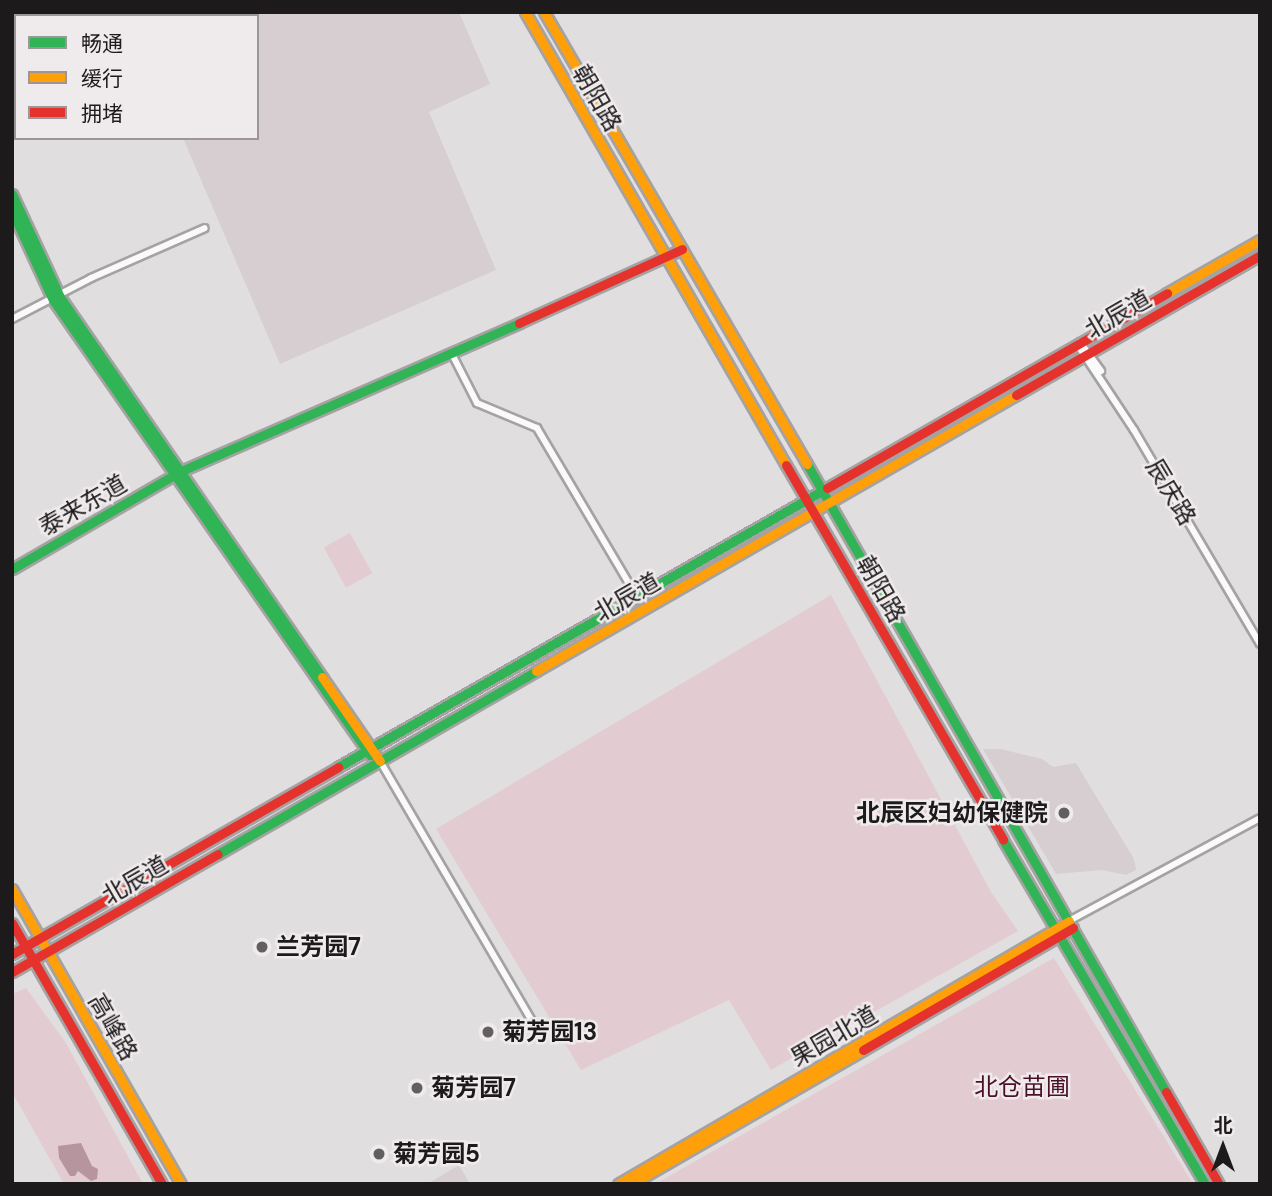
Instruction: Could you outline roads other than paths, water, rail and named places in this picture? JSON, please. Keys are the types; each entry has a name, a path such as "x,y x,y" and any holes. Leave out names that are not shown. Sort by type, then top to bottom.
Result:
{"main road":[{"name":"朝阳路","path":"525,12 1205,1184"},
{"name":"朝阳路","path":"544,12 830,502 1219,1184"},
{"path":"12,194 57,298"},
{"path":"12,211 57,298 368,750 380,761"},
{"name":"北辰道","path":"12,954 1260,240"},
{"name":"泰来东道","path":"12,569 177,472 452,354 681,249"},
{"name":"北辰道","path":"12,972 1260,255"},
{"name":"高峰路","path":"12,888 181,1184"},
{"name":"高峰路","path":"12,923 162,1184"},
{"name":"果园北道","path":"618,1184 1071,925"},
{"name":"果园北道","path":"631,1184 1057,933"}],"street":[{"path":"12,319 91,278 205,228"},
{"name":"辰庆路","path":"1079,343 1138,428 1260,638"},
{"path":"452,354 477,403 537,428 637,598"},
{"name":"辰庆路","path":"1087,354 1260,644"},
{"path":"380,761 537,1030"},
{"path":"1071,925 1260,818"}],"place":[{"name":"北辰区妇幼保健院","path":"1064,813"},
{"name":"兰芳园7","path":"262,947"},
{"name":"菊芳园13","path":"488,1032"},
{"name":"菊芳园7","path":"417,1088"},
{"name":"菊芳园5","path":"379,1154"}],"park label":[{"name":"北仓苗圃","path":"1022,1087"}]}
